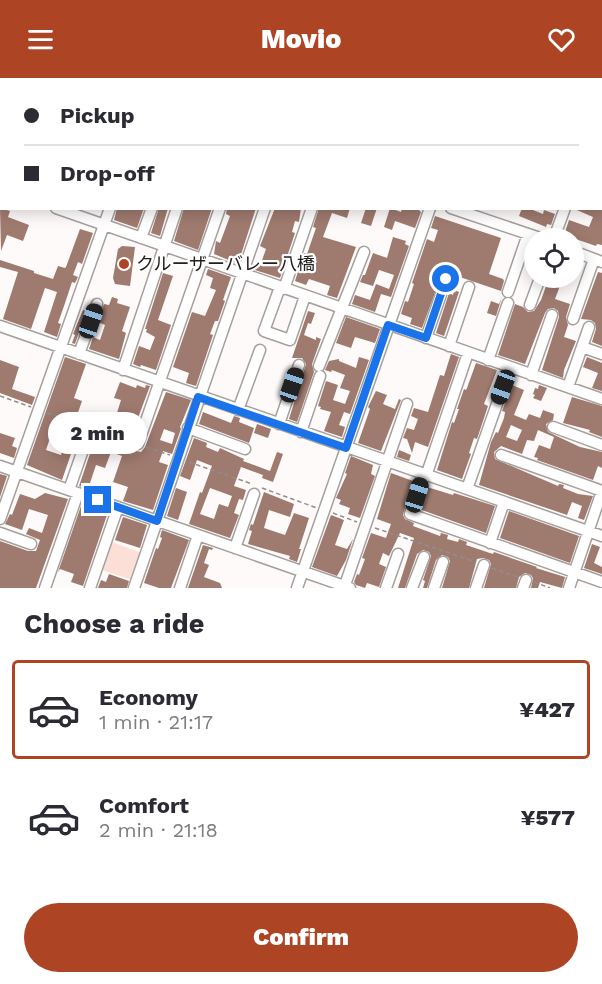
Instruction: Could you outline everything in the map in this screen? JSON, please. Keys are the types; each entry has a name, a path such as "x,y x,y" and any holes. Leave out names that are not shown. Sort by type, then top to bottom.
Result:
{"street":[{"path":"65,210 202,261 602,399"},
{"path":"0,519 109,210"},
{"path":"141,238 151,210"},
{"path":"123,370 176,210"},
{"path":"138,444 219,210"},
{"path":"134,588 264,210"},
{"path":"305,296 290,340 264,331 311,210"},
{"path":"297,588 429,210"},
{"path":"457,210 524,233"},
{"path":"558,228 564,210"},
{"path":"488,360 524,247"},
{"path":"301,432 341,308 364,252"},
{"path":"573,319 598,260"},
{"path":"426,338 446,279"},
{"path":"449,346 469,287"},
{"path":"530,305 536,288"},
{"path":"79,354 97,304"},
{"path":"531,375 552,315"},
{"path":"0,326 238,411 602,536"},
{"path":"568,387 589,327"},
{"path":"582,347 602,354"},
{"path":"238,411 260,350"},
{"path":"468,353 410,514 602,582"},
{"path":"279,424 299,365"},
{"path":"467,489 510,367"},
{"path":"0,466 346,587 407,404"},
{"path":"553,427 602,445"},
{"path":"188,428 245,448"},
{"path":"45,588 74,492 84,447 55,437"},
{"path":"501,455 602,491 569,588"},
{"path":"235,548 254,494"},
{"path":"490,543 504,502"},
{"path":"90,588 118,507"},
{"path":"0,533 31,544"},
{"path":"180,588 198,535"},
{"path":"386,588 398,554"},
{"path":"412,588 424,557"},
{"path":"434,588 443,562"},
{"path":"476,588 484,565"}],"path":[{"path":"0,396 484,565 525,584 550,588"}],"shaded area":[{"path":"109,541 142,553 132,580 99,569"}],"building":[{"path":"0,210 7,210 10,211 8,217 29,225 23,241 7,235 1,251"},
{"path":"116,210 143,210 137,228 114,220"},
{"path":"158,210 167,210 160,236 151,233"},
{"path":"183,210 211,210 198,250 174,241"},
{"path":"227,210 255,210 238,264 214,254 216,241 220,243 230,216 226,214"},
{"path":"274,210 301,210 299,222 295,221 292,232 295,233 280,278 252,269 254,264 260,266 266,249 260,246"},
{"path":"318,210 349,210 347,218 332,213 323,237 356,247 337,298 327,295 330,286 309,279 306,285 295,281 304,253 307,254 316,228 313,227"},
{"path":"365,210 376,210 371,226 361,223"},
{"path":"389,210 401,212 402,210 419,210 421,212 415,228 395,221 392,230 384,227"},
{"path":"521,210 533,210 543,214 544,210 555,214 551,225 547,224 546,227 519,216"},
{"path":"577,210 602,210 602,245 597,244 596,246 584,242 584,228 566,228 569,220 589,227 593,217"},
{"path":"435,216 501,238 489,274 504,281 501,291 448,273 442,274 422,328 410,324 412,318 401,314 405,301 408,302 427,239 434,242 438,230 431,228"},
{"path":"80,229 93,233 82,264 78,262 73,275 78,277 75,283 72,282 58,323 61,324 57,337 44,332 57,292 45,288 31,329 3,319 18,272 0,267 0,260 53,279 58,266 66,267"},
{"path":"393,237 406,241 405,244 409,246 391,297 381,294 375,312 352,304 355,295 370,300 376,284 389,289 394,275 379,270 373,286 360,282 373,253 387,258"},
{"name":"クルーザーバレー八橋","path":"122,246 135,247 130,286 115,284 113,278 118,249"},
{"path":"208,269 231,277 218,321 215,321 210,334 213,335 196,386 186,383 189,373 173,367 192,312 205,316 216,290 210,288 213,278 206,275"},
{"path":"598,272 602,273 602,346 592,342 596,329 595,323 581,319"},
{"path":"163,273 173,276 158,320 171,325 156,370 133,364 139,346 150,350 155,337 145,329"},
{"path":"545,288 559,288 555,299 570,304 564,337 576,341 563,378 542,370 559,317 558,311 554,308 548,309 545,313 525,364 498,355 515,304 528,312 534,311"},
{"path":"454,290 459,292 444,336 436,333 449,293 453,295"},
{"path":"112,297 118,299 117,303 130,307 122,331 126,333 119,359 89,349 93,337 100,340 105,325 98,322 104,304 109,305"},
{"path":"502,297 496,316 487,313 491,301 499,304"},
{"path":"83,310 86,311 75,344 72,343 75,335 73,334"},
{"path":"308,311 315,313 304,335 316,340 316,337 321,339 312,364 314,372 297,422 289,419 306,364 302,358 292,358"},
{"path":"346,317 380,329 375,343 355,337 351,348 336,343"},
{"path":"451,354 459,357 428,447 415,442 412,453 407,439 403,438 407,428 414,430 418,419 411,416 414,408 428,412 440,375 444,376"},
{"path":"65,357 86,364 74,398 82,401 73,427 86,432 84,439 57,430 48,434 49,441 46,450 61,455 63,448 72,451 62,480 27,465"},
{"path":"359,357 369,360 350,414 344,412 339,425 345,427 342,437 324,431 331,412 320,409 321,407 318,406 326,381 338,385 333,400 345,404 350,391 340,388 345,375 325,370 329,361 339,359 356,368"},
{"path":"587,357 602,363 602,391 592,388 598,373 583,367"},
{"path":"0,360 19,367 12,389 35,397 32,405 0,393"},
{"path":"476,363 497,370 484,404 488,406 477,439 474,438 462,479 437,470 464,389 467,388"},
{"path":"120,382 136,388 137,385 145,388 146,385 150,386 127,447 141,452 166,392 191,400 172,454 163,451 159,462 168,465 153,510 123,501 128,487 113,482 122,456 111,452 105,468 96,465 88,489 79,486 96,436 117,440 122,426 107,421 110,414 116,416 121,400 114,398","holes":["164,429 175,433 172,444 160,440"]},
{"path":"512,385 524,390 514,415 526,420 529,414 540,418 543,410 554,414 553,420 546,424 548,432 580,447 602,452 602,468 598,466 593,480 537,460 538,458 534,457 539,445 550,449 554,437 538,430 534,441 527,440 522,454 501,446 494,452 495,459 558,486 559,484 564,485 563,488 578,494 593,496 584,520 578,518 582,506 572,502 567,515 479,485 491,442 496,432 498,433 504,418 505,412 502,411","holes":["511,425 522,430 517,441 506,437"]},
{"path":"539,385 547,388 541,401 533,398 535,388 538,389"},
{"path":"376,391 387,395 383,404 395,409 399,399 401,400 381,451 358,443 370,409 368,407"},
{"path":"572,397 602,406 602,437 589,432 590,430 563,423"},
{"path":"203,412 231,423 234,416 240,418 239,422 254,428 249,443 199,424"},
{"path":"257,424 271,429 268,438 254,433"},
{"path":"0,433 15,438 12,446 17,448 14,458 0,453"},
{"path":"194,438 207,443 206,447 218,452 220,448 244,459 243,461 270,471 277,452 283,454 273,482 262,478 263,475 241,467 234,486 246,490 243,500 239,499 234,513 239,515 230,538 189,524 212,466 197,460 190,480 180,476","holes":["210,488 232,496 228,507 219,504 214,519 200,514"]},
{"path":"399,450 411,455 409,461 397,457"},
{"path":"351,456 373,465 371,474 375,476 360,518 348,514 350,508 339,504 341,500 336,498 347,474 345,473"},
{"path":"391,473 413,481 403,515 405,519 414,523 413,526 440,536 441,533 448,535 447,539 458,542 459,539 467,542 466,545 493,554 494,552 565,577 562,588 540,582 538,588 531,588 533,578 525,573 519,577 516,588 484,588 491,564 489,560 483,558 477,559 469,588 442,588 450,561 448,557 442,555 436,560 427,588 423,588 425,581 423,580 431,556 429,552 423,550 417,554 405,588 398,588 414,538 400,533 389,556 383,553 379,564 386,567 379,587 367,583 365,588 356,585 354,582 365,559 362,558 371,533 386,538 391,524 377,519"},
{"path":"0,474 7,476 0,497"},
{"path":"427,487 495,506 486,533 419,509"},
{"path":"176,488 187,492 178,520 167,516"},
{"path":"264,492 294,504 290,517 269,510 264,528 285,535 294,513 309,518 297,562 289,559 290,556 248,544 252,531 249,530 251,524 253,525"},
{"path":"45,493 68,499 36,588 0,588 0,541 28,551 36,551 40,540 26,534 29,528 42,533 48,515 29,509 22,530 5,524 10,514 12,515 20,494 35,499"},
{"path":"81,506 95,511 96,508 103,510 102,513 107,515 83,586 71,582 74,574 60,569 58,572"},
{"path":"509,511 579,536 570,563 500,538"},
{"path":"331,515 344,520 335,545 347,549 353,539 346,560 337,576 312,567"},
{"path":"123,517 147,525 140,548 115,540"},
{"path":"162,530 189,540 171,588 159,588 144,583 156,548 158,549 162,538 160,537"},
{"path":"592,544 600,547 594,563 602,567 602,574 584,568"},
{"path":"203,545 213,548 209,549 204,563 209,565 204,577 220,583 222,588 188,588"},
{"path":"109,574 129,581 127,588 98,588 101,580 106,582"}],"place":[{"name":"クルーザーバレー八橋","path":"124,264"}],"route":[{"path":"98,500 157,521 198,397 346,448 388,325 426,338 446,279"}]}
